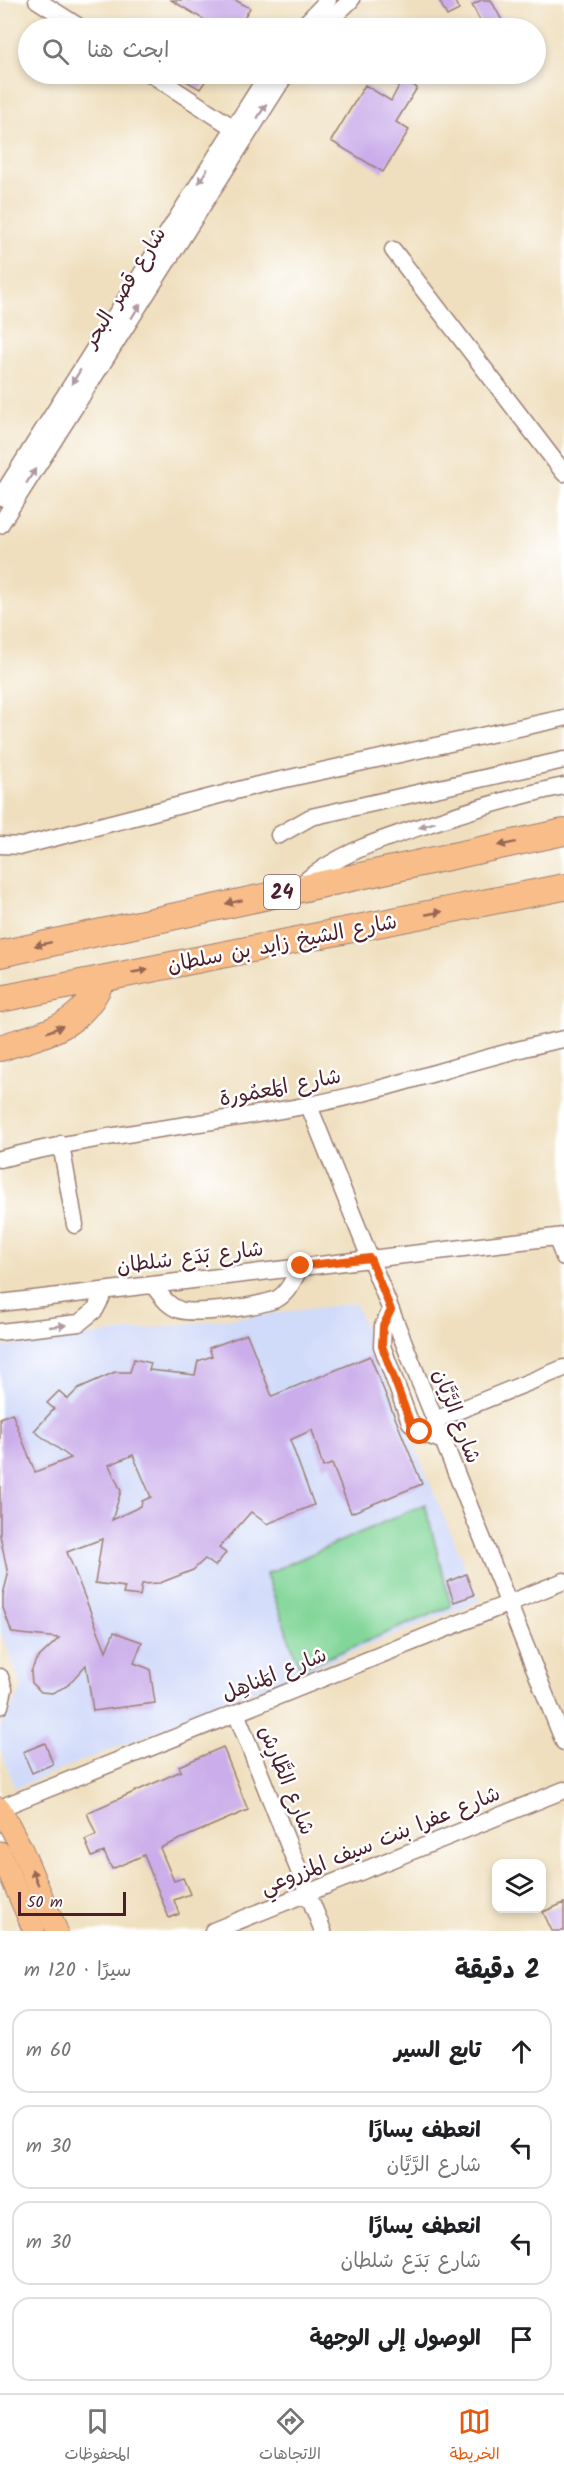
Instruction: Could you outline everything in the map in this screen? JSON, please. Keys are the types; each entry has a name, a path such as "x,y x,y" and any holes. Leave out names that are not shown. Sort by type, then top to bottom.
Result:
{"highway":[{"name":"24","path":"0,954 564,832"},
{"name":"شارع الشيخ زايد بن سلطان","path":"0,999 564,887"},
{"path":"0,1048 70,1022 90,1003 102,979"}],"main road":[{"path":"0,1808 30,1867 57,1931"},
{"path":"0,1852 34,1931"}],"street":[{"path":"38,0 66,18"},
{"path":"313,18 328,0"},
{"path":"332,18 351,0"},
{"path":"166,84 240,132"},
{"name":"شارع قصر البحر","path":"0,525 240,132 263,84"},
{"name":"شارع قصر البحر","path":"0,498 240,132 278,84"},
{"path":"393,250 564,473"},
{"path":"0,845 22,846 258,785 564,718"},
{"path":"279,834 311,817 564,760"},
{"path":"297,889 334,860 371,843 507,800 564,786"},
{"name":"شارع المَعمُورة","path":"0,1159 61,1144 201,1125 309,1106 564,1039"},
{"name":"شارع الرَّيَّان","path":"309,1106 564,1742"},
{"path":"61,1144 75,1226"},
{"path":"560,1236 564,1257"},
{"name":"شارع بَدَع سُلطان","path":"0,1303 560,1236"},
{"path":"153,1285 166,1302 185,1311 263,1303 286,1293 301,1266"},
{"path":"0,1332 78,1323 96,1310 105,1291"},
{"path":"391,1310 383,1326 382,1346 410,1422 420,1432 441,1440"},
{"path":"435,1420 564,1368"},
{"name":"شارع المَناهِل","path":"0,1808 564,1581"},
{"path":"0,1677 4,1689 0,1706"},
{"name":"شارع الطَّارِش","path":"236,1713 323,1931"},
{"name":"شارع عفرا بنت سيف المزروعي","path":"213,1931 564,1790"}],"shaded area":[{"path":"355,1303 479,1601 15,1788 0,1748 0,1727 23,1688 0,1630 0,1347"}],"green space":[{"path":"425,1504 451,1606 300,1669 266,1574"}],"building":[{"path":"171,0 235,0 250,8 244,18 201,18"},
{"path":"439,0 454,0 459,10 447,16"},
{"path":"481,0 491,0 501,18 479,18 472,5"},
{"path":"191,84 203,84 200,89"},
{"path":"400,84 411,84 417,88 396,122 409,130 383,172 331,141 365,85 391,101"},
{"path":"247,1334 272,1396 370,1356 422,1484 351,1513 332,1464 323,1467 312,1430 290,1440 314,1505 267,1524 251,1512 219,1548 226,1553 215,1566 205,1559 193,1570 160,1583 142,1584 140,1596 123,1594 125,1587 95,1583 102,1539 67,1552 106,1651 114,1632 142,1642 134,1663 150,1669 155,1703 93,1711 86,1665 67,1686 52,1693 41,1692 32,1683 31,1672 36,1660 59,1638 12,1633 3,1608 3,1595 8,1575 0,1535 0,1418 12,1413 35,1472 71,1458 34,1431 54,1409 47,1403 59,1391 68,1399 79,1388 115,1372 130,1372 134,1359 151,1363 149,1370 195,1375 198,1361 212,1356 209,1348","holes":["133,1455 151,1497 142,1501 141,1506 112,1520 121,1491 109,1465"]},
{"path":"466,1574 474,1595 454,1602 447,1582"},
{"path":"45,1743 53,1764 32,1773 23,1752"},
{"path":"223,1747 248,1810 160,1848 174,1881 183,1878 190,1894 174,1900 179,1914 169,1918 144,1855 112,1869 104,1852 92,1857 85,1840 96,1835 87,1813 181,1771 179,1766"},
{"path":"564,1903 564,1931 552,1931 543,1913"}],"route":[{"path":"301,1266 370,1258 391,1310 383,1326 382,1346 410,1422 420,1432"}]}
